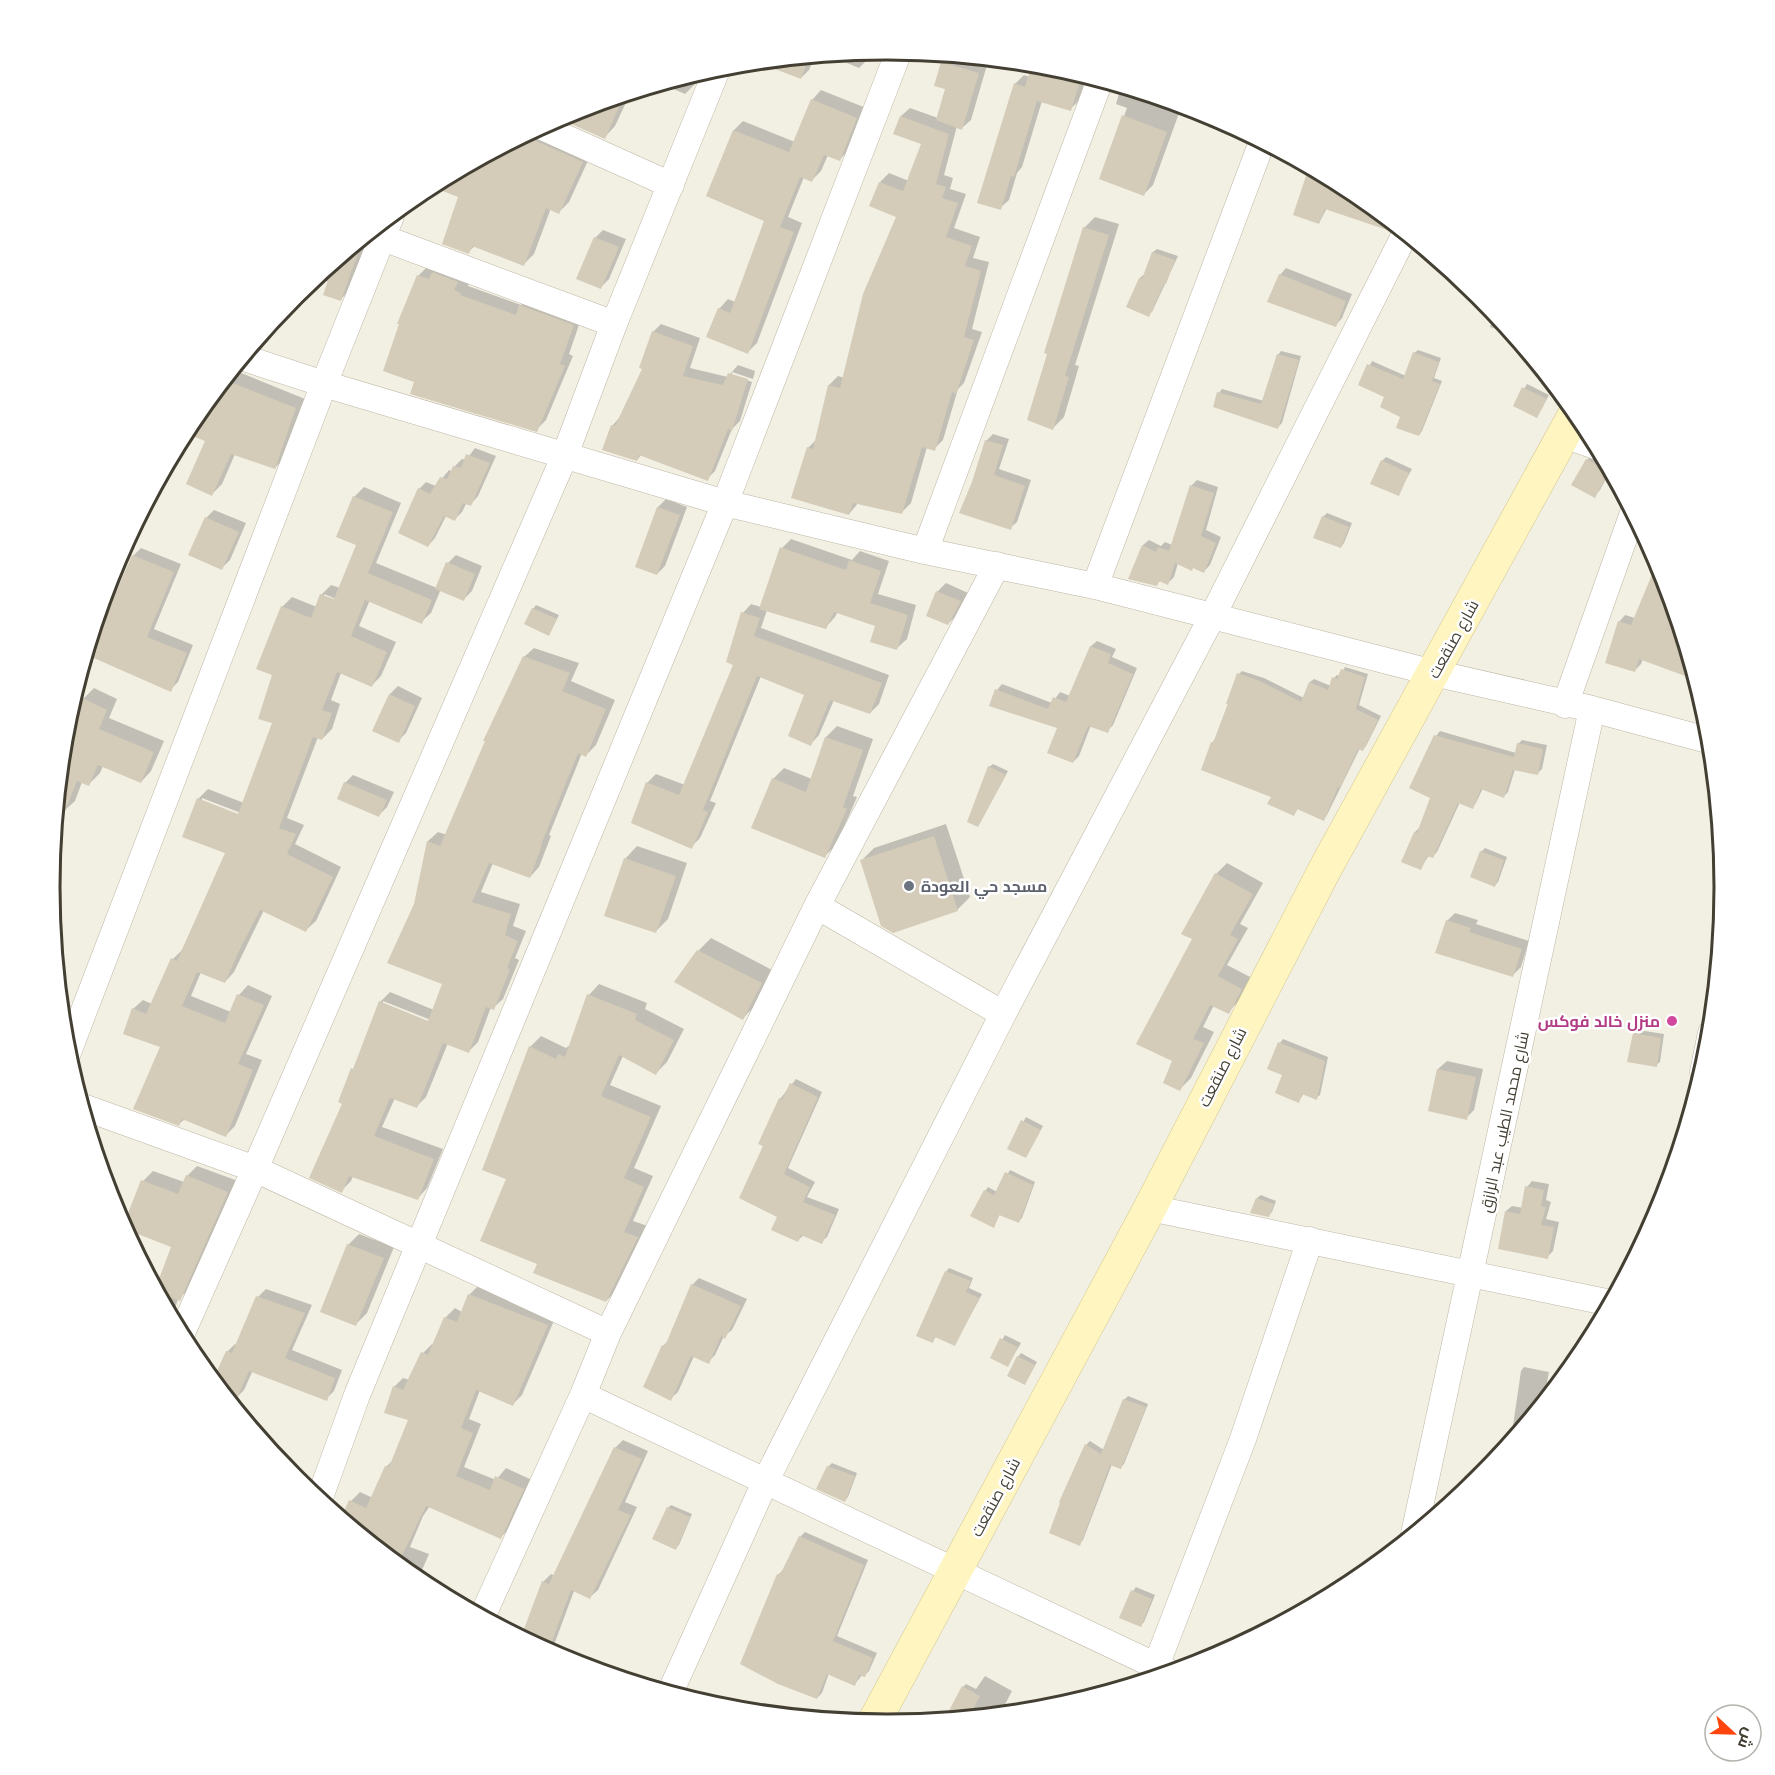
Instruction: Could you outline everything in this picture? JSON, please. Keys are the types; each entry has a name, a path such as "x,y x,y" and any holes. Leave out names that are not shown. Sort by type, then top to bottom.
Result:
{"street":[{"path":"322,1492 357,1395 725,503 895,60"},
{"path":"186,1325 565,455 614,324 714,79"},
{"path":"925,551 1097,87"},
{"path":"553,131 670,185"},
{"path":"1095,586 1260,149"},
{"path":"389,228 614,324"},
{"path":"74,1037 324,384 386,230"},
{"path":"673,1687 766,1480 1003,1014 1213,615 1403,240"},
{"path":"250,360 725,503 925,551 1095,586 1434,673 1564,705 1592,709 1701,738"},
{"name":"شارع صنقعت","path":"878,1715 1150,1208 1325,869 1570,424"},
{"path":"1564,705 1630,522"},
{"path":"486,1610 583,1395 608,1333 817,906 997,565"},
{"name":"شارع محمد الطيب عبد الرازق","path":"1416,1523 1592,709"},
{"path":"817,906 1003,1014"},
{"path":"91,1110 255,1169 608,1333"},
{"path":"1150,1208 1604,1301"},
{"path":"1164,1667 1310,1240"},
{"path":"583,1395 1160,1668"}],"building":[{"path":"941,62 979,73 962,130 936,120 945,89 934,86"},
{"path":"806,64 801,79 773,68"},
{"path":"1029,73 1079,83 1071,111 1037,101 1014,177 1011,176 1001,210 977,203 1014,83 1025,87"},
{"path":"811,99 857,118 840,161 824,155 812,182 800,177 780,227 794,232 748,354 706,337 718,308 730,313 764,221 706,196 733,130 789,152"},
{"path":"620,105 605,139 570,123"},
{"path":"1122,115 1167,132 1144,196 1099,179"},
{"path":"900,116 949,134 936,184 946,187 942,198 958,203 946,237 972,246 965,266 981,271 964,337 974,340 956,394 952,392 935,451 922,447 902,514 853,503 849,515 791,498 807,447 813,449 828,385 840,388 863,294 896,217 869,206 879,182 903,191 921,144 893,134"},
{"path":"534,139 583,162 559,214 546,208 524,266 472,246 469,254 442,244 458,197 442,191"},
{"path":"1307,174 1347,199 1390,230 1325,209 1319,224 1293,215"},
{"path":"1083,227 1109,235 1065,376 1069,377 1053,430 1027,420 1047,354 1044,353"},
{"path":"594,237 619,247 601,289 576,279"},
{"path":"359,252 341,301 323,295 329,277"},
{"path":"1152,252 1175,260 1149,317 1126,307 1139,278 1142,279"},
{"path":"432,272 458,282 454,290 461,293 460,295 516,315 519,305 574,325 560,364 565,366 537,432 410,394 414,382 383,371 399,324 397,324 417,275 429,279"},
{"path":"1279,274 1346,301 1336,327 1267,302"},
{"path":"652,331 693,346 683,376 723,385 728,373 748,379 732,431 728,429 708,481 639,455 637,461 602,450 611,425 615,426 642,369 639,368"},
{"path":"1413,352 1439,362 1432,381 1440,384 1419,436 1396,428 1400,417 1380,407 1384,397 1358,385 1367,364 1403,379"},
{"path":"1277,354 1299,360 1278,429 1213,407 1217,392 1261,404"},
{"path":"232,383 296,408 275,469 231,454 212,496 186,484 205,441 194,437"},
{"path":"1522,387 1547,399 1537,418 1513,406"},
{"path":"985,440 1003,445 994,475 1025,486 1011,530 959,513 972,482"},
{"path":"466,454 490,463 471,506 463,503 455,521 444,516 428,547 398,533 418,488 430,494 440,477 447,479 453,466 461,468"},
{"path":"1586,459 1599,466 1606,477 1595,498 1571,485"},
{"path":"1381,460 1409,473 1399,496 1370,484"},
{"path":"1190,485 1214,493 1201,536 1216,543 1204,573 1193,568 1192,571 1175,563 1168,585 1159,581 1157,586 1128,579 1142,545 1156,552 1158,547 1169,551"},
{"path":"353,496 393,512 368,573 432,600 422,624 365,600 351,636 387,652 372,687 337,672 322,710 332,713 322,740 313,737 279,828 296,834 287,854 333,877 306,932 260,910 225,983 197,972 182,1006 225,1023 237,994 264,1005 238,1064 253,1070 226,1137 182,1119 179,1126 133,1109 160,1047 123,1034 132,1008 146,1014 171,958 177,961 225,853 182,837 197,798 238,814 272,723 258,719 272,675 256,669 281,606 311,618 320,594 334,599 356,545 336,537"},
{"path":"657,507 680,515 657,575 635,567"},
{"path":"1322,516 1349,527 1341,548 1313,538"},
{"path":"205,517 239,532 222,570 188,555"},
{"path":"780,547 846,570 849,560 881,571 870,603 908,615 897,650 870,642 875,626 834,612 826,629 759,609"},
{"path":"132,555 174,572 147,637 187,653 171,692 93,658 108,612"},
{"path":"446,562 475,574 464,601 435,589"},
{"path":"1653,573 1688,677 1639,659 1635,672 1605,663 1618,621 1631,625"},
{"path":"936,591 961,601 948,625 926,616"},
{"path":"532,608 557,619 549,636 524,624"},
{"path":"741,612 760,618 754,636 882,683 870,714 830,700 811,746 788,736 804,695 757,676 703,810 708,812 692,849 631,823 646,782 679,795 733,665 726,662"},
{"path":"1090,646 1111,654 1108,663 1133,674 1108,733 1088,726 1073,763 1047,753 1057,728 989,706 995,689 1048,709 1053,697 1066,702"},
{"path":"523,656 570,673 562,691 606,709 586,757 578,753 530,878 489,863 472,902 511,914 505,935 518,941 494,1010 486,1007 469,1053 443,1043 417,1108 390,1098 374,1136 434,1159 418,1200 349,1176 342,1193 309,1178 342,1104 338,1102 379,1001 428,1021 442,984 387,963 414,904 427,841 440,846 485,741 483,741"},
{"path":"1341,669 1365,677 1356,709 1378,720 1363,751 1358,749 1340,788 1338,787 1324,821 1297,809 1294,816 1267,804 1271,797 1201,770 1228,704 1226,704 1237,673 1260,681 1301,702 1309,682 1328,690 1332,677 1337,679"},
{"path":"389,694 415,706 399,743 372,731"},
{"path":"82,698 107,710 99,729 154,752 141,783 98,765 89,786 77,781 64,814 67,779"},
{"path":"1434,735 1514,757 1517,743 1543,749 1538,775 1513,770 1504,798 1481,789 1473,809 1458,803 1433,858 1427,856 1421,870 1401,862 1414,832 1417,833 1430,798 1409,788"},
{"path":"825,737 863,750 843,807 847,809 825,858 751,828 772,778 806,792"},
{"path":"988,766 1006,775 978,827 967,822"},
{"path":"344,782 387,800 379,817 337,799"},
{"name":"مسجد حي العودة","path":"934,836 958,911 893,933 881,926 860,860"},
{"path":"1480,851 1504,860 1495,887 1470,877"},
{"path":"624,858 676,876 656,933 604,916"},
{"path":"1215,873 1253,894 1230,935 1238,939 1218,976 1242,989 1229,1014 1210,1005 1193,1039 1204,1043 1180,1091 1163,1083 1172,1061 1136,1044 1192,939 1181,934"},
{"path":"1446,920 1471,928 1469,932 1522,949 1513,977 1435,953"},
{"path":"697,950 762,983 743,1020 674,982"},
{"path":"587,994 637,1014 635,1020 674,1040 656,1075 619,1055 601,1096 651,1117 624,1178 644,1187 624,1232 638,1237 606,1302 533,1273 537,1264 480,1241 506,1179 482,1170 529,1046 556,1059 558,1054 565,1057"},
{"path":"1633,1033 1661,1038 1657,1067 1627,1062"},
{"path":"1278,1042 1325,1061 1317,1100 1302,1094 1299,1103 1275,1093 1282,1075 1267,1069"},
{"path":"1437,1069 1476,1077 1467,1120 1428,1111"},
{"path":"790,1083 818,1097 784,1174 810,1187 803,1202 835,1215 822,1244 801,1235 798,1242 771,1230 777,1217 739,1198 763,1146 758,1144 779,1098 782,1100"},
{"path":"1021,1120 1041,1130 1026,1158 1007,1149"},
{"path":"1005,1172 1033,1185 1019,1223 999,1215 994,1228 970,1216 984,1190 994,1195"},
{"path":"186,1175 228,1192 180,1301 169,1297 159,1279 171,1247 136,1233 128,1214 141,1180 178,1194"},
{"path":"1525,1186 1544,1190 1541,1206 1546,1207 1541,1225 1554,1227 1548,1259 1498,1249 1505,1211 1520,1214"},
{"path":"1256,1198 1274,1204 1269,1217 1250,1213"},
{"path":"347,1244 384,1258 356,1326 320,1312"},
{"path":"945,1271 971,1281 966,1292 979,1298 955,1346 935,1337 933,1343 916,1336"},
{"path":"691,1284 741,1306 725,1339 721,1336 709,1364 691,1356 671,1401 643,1387 662,1345 665,1346"},
{"path":"468,1294 548,1325 513,1406 476,1390 461,1428 473,1433 456,1476 490,1490 495,1476 524,1489 501,1539 426,1506 402,1557 344,1512 349,1500 366,1508 385,1466 389,1467 408,1420 384,1413 393,1386 403,1390 421,1352 428,1355 444,1317 457,1322"},
{"path":"256,1296 305,1313 285,1358 335,1378 327,1401 249,1371 237,1398 217,1371 226,1351 232,1353"},
{"path":"1000,1338 1018,1347 1008,1367 990,1358"},
{"path":"1017,1356 1035,1365 1025,1385 1007,1376"},
{"path":"1123,1399 1146,1407 1121,1469 1110,1465 1080,1546 1049,1533 1059,1502 1085,1444 1101,1454"},
{"path":"614,1447 642,1459 618,1510 631,1515 590,1599 571,1590 551,1643 523,1631 542,1581 549,1584"},
{"path":"827,1466 855,1476 845,1502 816,1489"},
{"path":"667,1507 690,1517 676,1550 652,1539"},
{"path":"799,1536 864,1565 833,1641 873,1658 865,1677 859,1675 855,1686 827,1674 817,1699 778,1684 740,1664 777,1574 780,1575"},
{"path":"1131,1590 1152,1599 1141,1627 1119,1618"},
{"path":"962,1686 980,1696 973,1710 948,1712"}],"place":[{"name":"مسجد حي العودة","path":"909,886"},
{"name":"منزل خالد فوكس","path":"1672,1021"}]}
